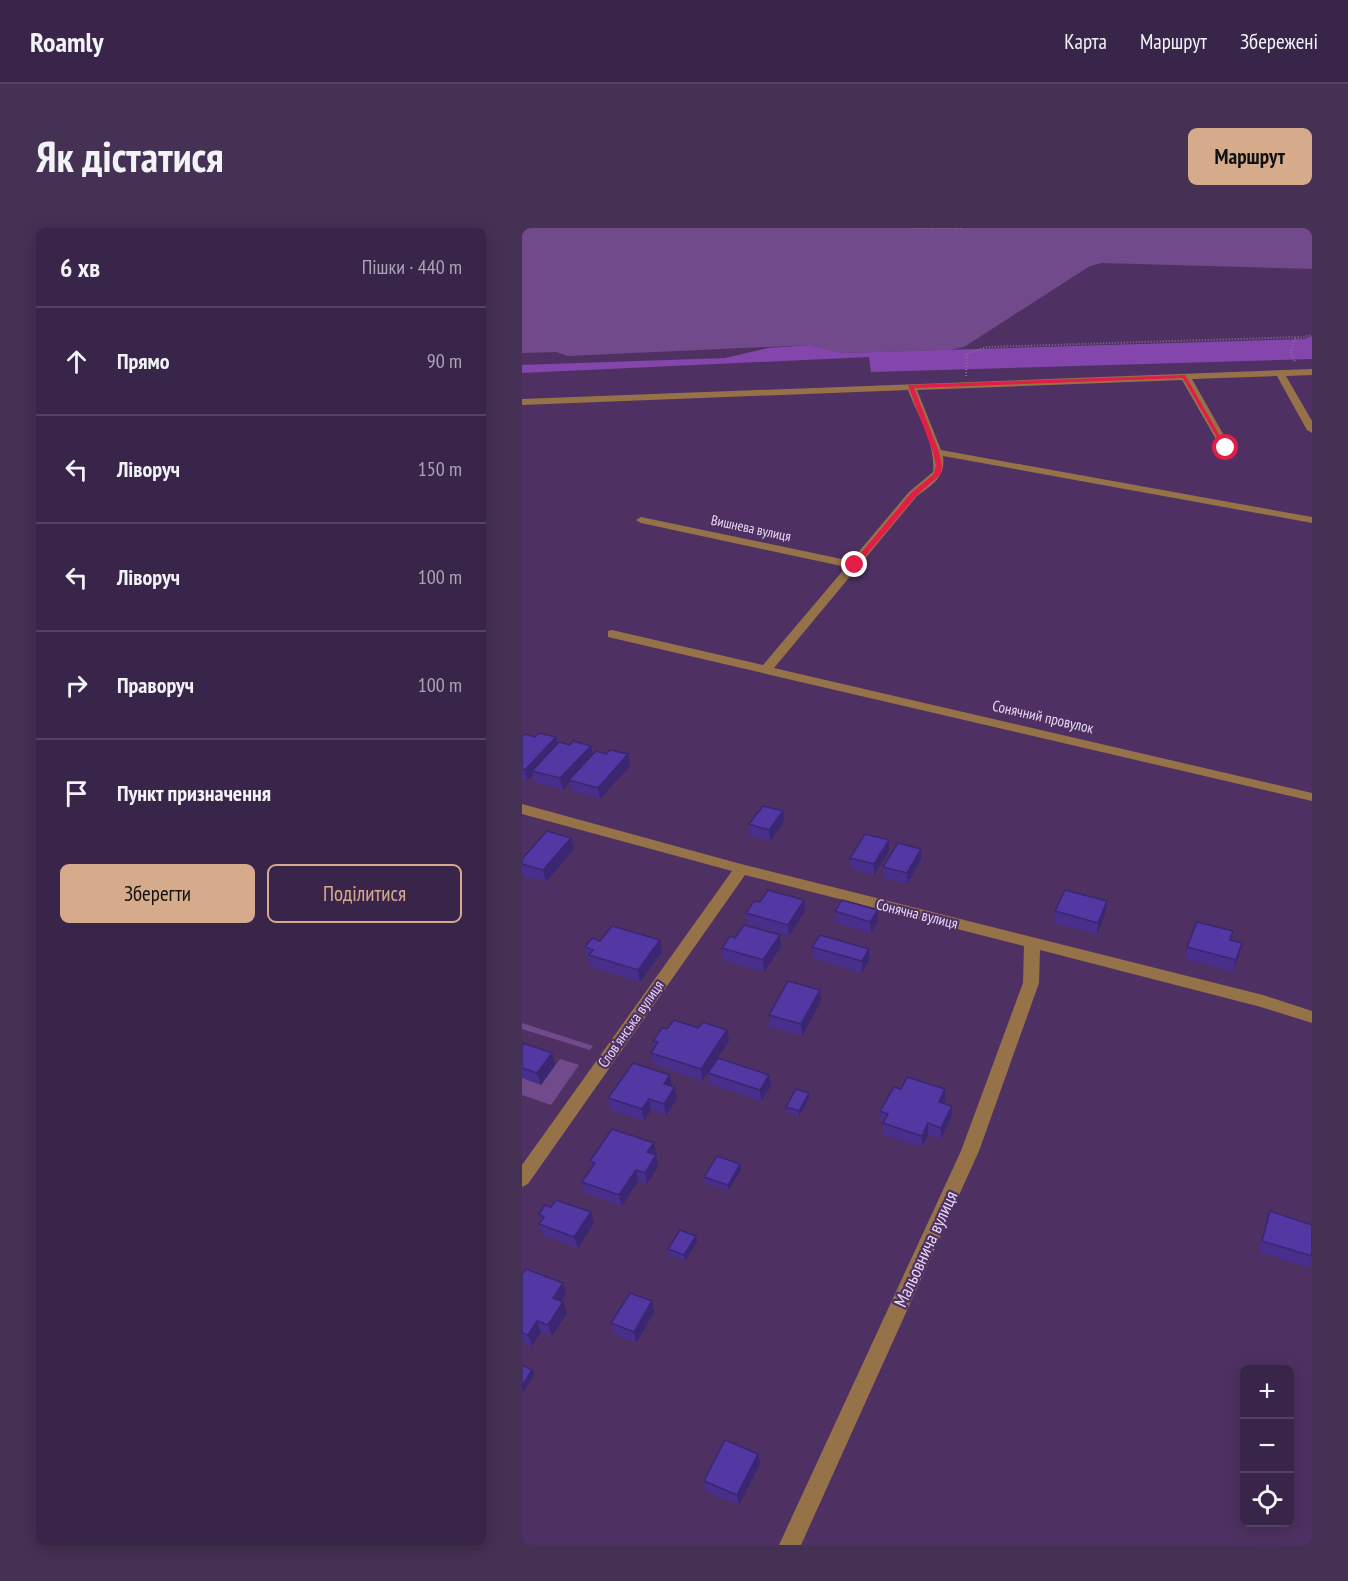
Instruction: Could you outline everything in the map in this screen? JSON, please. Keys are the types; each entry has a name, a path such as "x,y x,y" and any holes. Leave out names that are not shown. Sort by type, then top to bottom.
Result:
{"street":[{"path":"522,402 1312,372"},
{"path":"1280,373 1312,430"},
{"path":"1185,376 1226,448"},
{"path":"767,669 914,494 937,474 939,465 936,452 911,386"},
{"path":"936,452 1312,520"},
{"name":"Вишнева вулиця","path":"641,520 855,565"},
{"name":"Сонячний провулок","path":"612,634 1312,797"},
{"name":"Сонячна вулиця","path":"522,809 741,869 1263,1001 1312,1017"},
{"name":"Словʼянська вулиця","path":"522,1179 741,869"},
{"name":"Мальовнича вулиця","path":"790,1545 970,1151 1031,983 1032,943"}],"path":[{"path":"915,228 963,228"},
{"path":"966,384 967,354 987,347 1312,335"},
{"path":"1300,337 1295,339 1290,352 1301,373"}],"shaded area":[{"path":"522,228 1312,228 1312,269 1102,263 1090,266 964,347 950,350 843,353 810,345 568,356 556,352 522,353"},
{"path":"1312,336 1312,359 871,372 869,357 522,373 522,365 725,358 768,348 810,345 843,353 1304,339"},
{"path":"522,1023 593,1046 590,1050 522,1029"},
{"path":"560,1059 579,1065 551,1105 522,1095 522,1078 541,1084"}],"building":[{"path":"539,733 556,737 525,770 522,769 522,737 525,734 535,737"},
{"path":"573,741 591,746 560,778 532,771 559,742 570,745"},
{"path":"610,750 628,754 598,788 569,780 596,751 606,754"},
{"path":"763,806 783,811 769,830 749,824"},
{"path":"547,831 571,838 543,870 522,864 522,859"},
{"path":"865,834 889,840 874,864 850,858"},
{"path":"898,843 921,849 907,873 883,867"},
{"path":"768,890 804,900 788,925 746,913 754,901 760,902"},
{"path":"1065,890 1107,901 1098,923 1055,911"},
{"path":"842,900 878,910 870,922 835,911"},
{"path":"1197,922 1233,931 1230,940 1242,943 1236,960 1187,947"},
{"path":"744,925 780,935 763,960 722,948 730,936 735,938"},
{"path":"612,926 660,940 638,970 589,955 593,950 585,947 592,938 600,941"},
{"path":"820,935 869,949 862,961 812,947"},
{"path":"788,981 820,990 801,1024 769,1015"},
{"path":"674,1020 698,1028 703,1022 727,1030 701,1069 651,1053 658,1042 653,1041 662,1028 667,1029"},
{"path":"522,1043 552,1053 537,1073 522,1068"},
{"path":"718,1058 769,1075 760,1090 708,1073"},
{"path":"633,1063 670,1075 664,1084 675,1087 664,1104 649,1099 642,1109 608,1098"},
{"path":"907,1077 945,1089 939,1102 952,1106 941,1128 928,1123 922,1136 883,1123 888,1114 880,1111 894,1087 901,1089"},
{"path":"796,1089 809,1093 799,1111 786,1107"},
{"path":"612,1129 654,1143 647,1152 656,1155 645,1173 636,1170 619,1195 582,1182 595,1163 590,1161"},
{"path":"717,1156 740,1164 728,1185 704,1177"},
{"path":"556,1200 591,1212 574,1237 539,1224 544,1217 539,1214 545,1205 551,1207"},
{"path":"1270,1211 1312,1225 1312,1256 1262,1241"},
{"path":"680,1230 696,1236 684,1255 668,1249"},
{"path":"526,1269 563,1283 553,1298 563,1302 548,1325 537,1321 528,1335 522,1333 522,1274"},
{"path":"630,1293 652,1301 634,1332 611,1323"},
{"path":"522,1365 532,1370 522,1386"},
{"path":"725,1440 758,1454 737,1495 704,1481"}],"route":[{"path":"855,565 914,494 937,474 939,465 936,452 911,386 1185,376 1226,448"}]}
